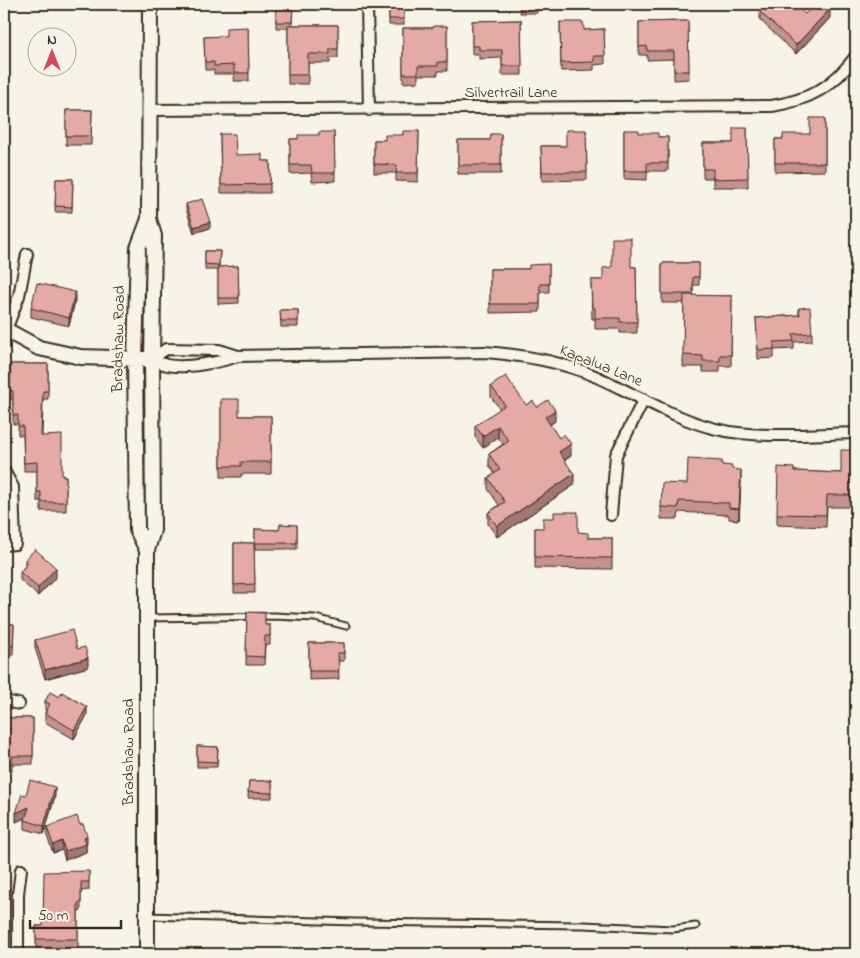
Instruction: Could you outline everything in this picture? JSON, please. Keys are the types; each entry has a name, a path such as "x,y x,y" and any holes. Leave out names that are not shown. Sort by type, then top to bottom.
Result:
{"main road":[{"name":"Bradshaw Road","path":"147,550 137,530 135,359 138,248 148,218 150,4"},
{"name":"Bradshaw Road","path":"146,954 147,550 153,530 152,359 154,236 148,218"},
{"path":"4,332 38,348 80,357 152,359"}],"street":[{"path":"367,4 369,110"},
{"name":"Silvertrail Lane","path":"150,110 772,106 792,103 811,96 828,86 843,73 856,56"},
{"path":"4,332 19,296 27,254"},
{"name":"Kapalua Lane","path":"152,359 166,350 219,350 238,356"},
{"name":"Kapalua Lane","path":"152,359 167,365 198,365 223,361 238,356 485,352 518,355 562,364 593,375 692,421 716,429 741,434 856,433"},
{"path":"611,515 616,455 644,399"},
{"path":"4,471 12,487 15,544 4,544"},
{"path":"4,701 19,704"},
{"path":"18,954 18,894 21,870"}],"lane":[{"path":"147,618 274,616 315,618 346,626"},
{"path":"147,916 356,922 583,925 673,929 696,926"}],"building":[{"path":"276,4 293,4 292,22 276,22"},
{"path":"389,4 404,4 404,19 389,19"},
{"path":"519,4 537,4 537,7 520,8"},
{"path":"767,4 795,4 805,14 814,4 824,4 830,9 796,45 760,12"},
{"path":"521,20 522,66 502,66 502,50 479,50 479,46 472,46 472,21"},
{"path":"688,21 689,71 674,71 674,51 647,51 647,46 639,47 639,22"},
{"path":"560,22 583,22 584,30 604,29 605,56 594,56 594,62 561,63"},
{"path":"288,25 338,25 338,49 330,49 330,54 308,54 308,75 288,75"},
{"path":"433,26 447,26 447,62 438,62 438,66 418,66 418,74 403,74 403,28 433,28"},
{"path":"248,27 249,73 234,73 234,65 214,66 214,62 205,62 204,37 226,36 226,28"},
{"path":"66,110 92,110 91,136 66,136"},
{"path":"810,118 825,118 825,163 775,163 775,139 783,139 783,134 810,134"},
{"path":"733,128 747,128 748,178 713,179 713,169 703,169 703,143 733,143"},
{"path":"566,130 586,130 587,172 542,172 541,146 566,146"},
{"path":"624,130 639,130 639,133 658,133 658,137 668,137 668,163 647,163 647,171 624,171"},
{"path":"403,131 419,131 418,173 396,173 397,165 374,164 374,140 385,140 385,135 403,135"},
{"path":"319,132 334,132 335,173 312,173 311,165 290,165 290,139 298,139 298,135 319,135"},
{"path":"220,134 235,134 236,155 262,154 262,161 270,161 270,184 221,185"},
{"path":"491,134 501,134 501,165 458,165 458,140 490,140"},
{"path":"56,179 73,179 72,207 55,206"},
{"path":"202,199 210,222 194,227 186,204"},
{"path":"612,238 631,238 631,267 636,267 637,322 620,322 620,318 595,318 595,308 592,308 591,280 603,280 603,268 612,267"},
{"path":"205,251 220,251 219,265 205,264"},
{"path":"662,263 699,263 699,277 693,277 693,294 662,294"},
{"path":"549,264 549,284 540,284 540,304 490,304 490,269 529,269 529,265"},
{"path":"238,266 239,298 218,298 218,267"},
{"path":"37,283 75,292 69,318 31,308"},
{"path":"684,295 732,296 731,355 720,355 720,361 703,361 703,356 683,355"},
{"path":"810,307 812,333 793,334 794,341 774,342 774,349 758,350 756,318 800,315 799,308"},
{"path":"280,310 298,310 298,321 281,321"},
{"path":"10,364 48,364 48,391 43,391 41,436 62,435 62,476 66,476 66,502 41,502 41,492 37,492 37,462 24,463 23,426 18,426 18,415 13,415 13,391 10,390"},
{"path":"506,376 526,405 533,401 537,407 548,400 555,410 545,417 559,438 564,434 571,444 559,452 574,474 497,526 488,513 505,502 488,478 500,470 489,454 509,441 498,426 483,436 475,426 505,405 491,386"},
{"path":"221,399 239,399 239,416 271,416 271,462 241,462 241,466 221,466"},
{"path":"841,450 856,450 856,500 851,500 851,495 827,495 826,515 777,514 778,467 794,468 794,471 841,473"},
{"path":"688,459 722,461 722,465 732,466 732,469 741,470 739,509 729,508 729,503 679,501 678,508 661,507 662,483 687,484"},
{"path":"554,512 578,512 578,532 588,533 588,538 612,538 612,558 535,557 535,528 543,528 543,518 554,518"},
{"path":"280,524 297,525 297,543 255,543 255,529 279,530"},
{"path":"234,543 254,543 255,584 234,585"},
{"path":"35,549 56,568 38,588 20,572 28,563 25,560"},
{"path":"247,612 265,613 265,625 270,625 270,636 265,636 264,657 246,656"},
{"path":"4,624 14,624 13,646 4,646"},
{"path":"72,630 77,649 85,647 88,658 45,670 35,640"},
{"path":"309,643 344,643 344,653 338,653 339,671 309,671"},
{"path":"50,692 59,697 62,692 87,707 74,730 45,713 50,704 45,701"},
{"path":"4,718 33,718 33,756 12,756 12,763 4,763"},
{"path":"197,746 218,747 217,762 197,761"},
{"path":"30,780 55,787 44,826 25,820 29,807 16,813 22,794 26,795"},
{"path":"249,781 272,781 272,793 248,792"},
{"path":"77,816 80,825 83,824 87,836 84,837 86,844 65,851 62,841 53,845 47,827"},
{"path":"89,871 89,882 81,882 81,903 78,903 78,939 36,939 36,926 43,926 44,872"}]}
